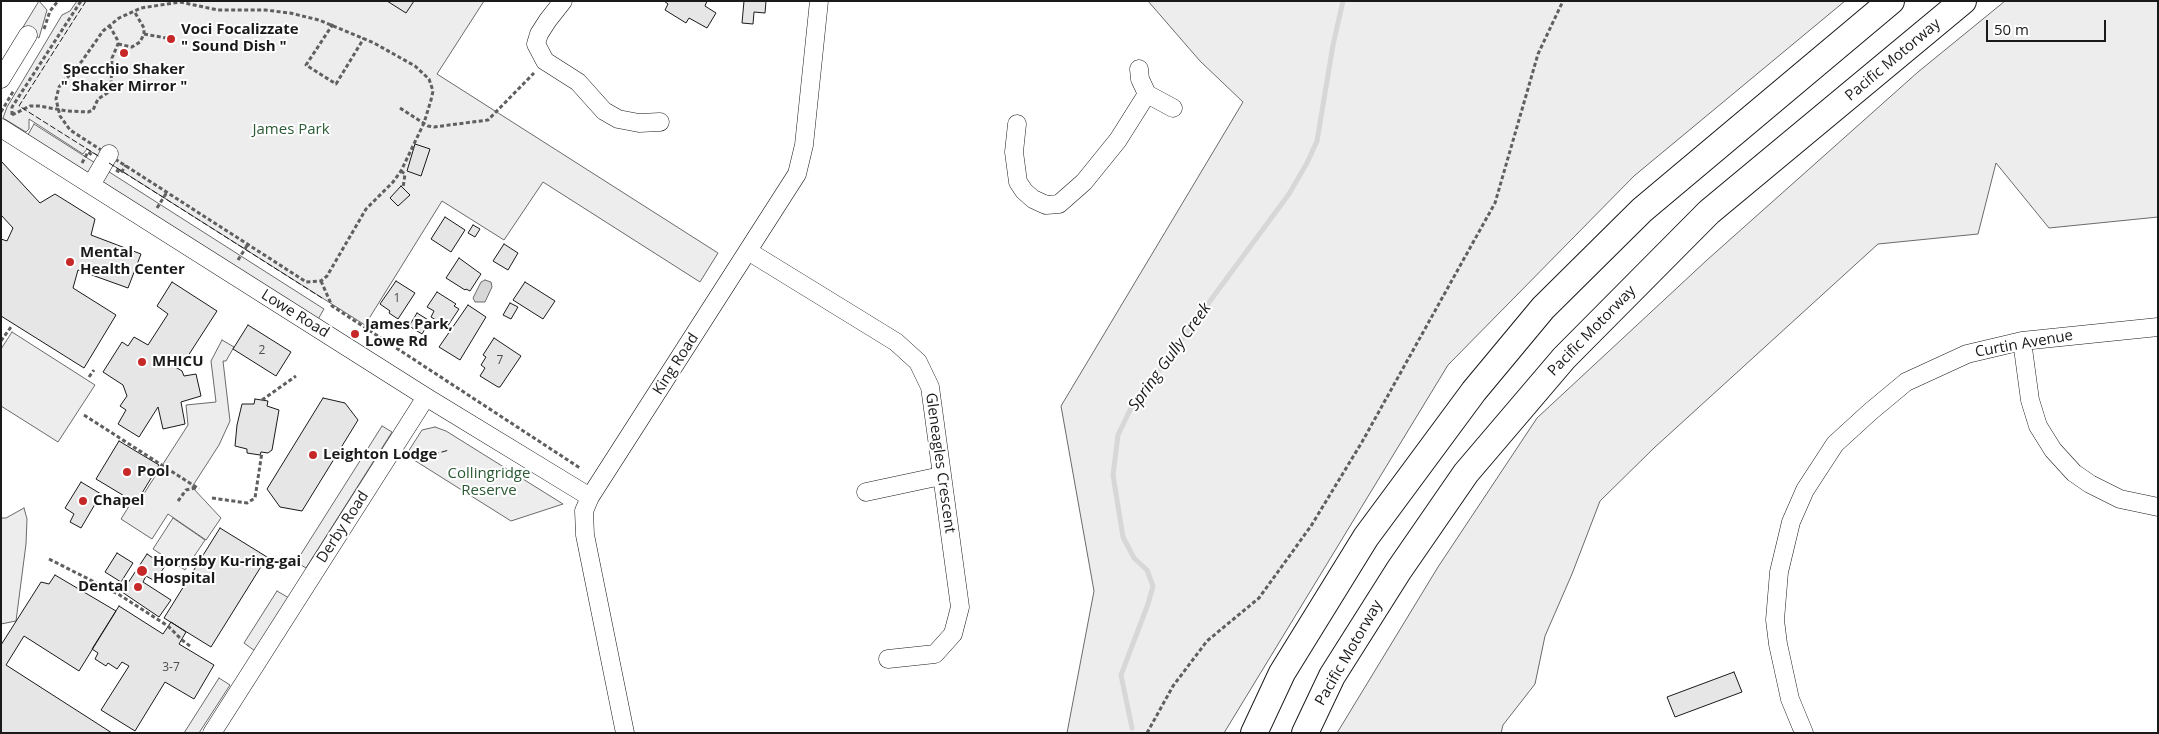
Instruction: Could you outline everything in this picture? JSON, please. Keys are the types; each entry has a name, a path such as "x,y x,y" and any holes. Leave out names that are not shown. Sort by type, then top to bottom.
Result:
{"highway":[{"path":"1254,733 1282,673 1366,537 1474,391 1543,308 1642,210 1891,1"},
{"name":"Pacific Motorway","path":"1304,733 1332,676 1404,562 1466,474 1564,358 1709,212 1964,1"}],"street":[{"path":"563,1 539,34 536,44 545,61 578,82 604,110 618,120 639,123 660,122"},
{"name":"King Road","path":"625,733 583,523 584,511 590,498 796,174 804,145 819,1"},
{"path":"1,79 28,35"},
{"path":"1139,69 1140,79 1147,94 1172,108"},
{"path":"1017,124 1014,152 1018,182 1033,199 1046,204 1059,204 1084,182 1118,140 1147,94"},
{"name":"Lowe Road","path":"5,118 91,185 426,397 590,498"},
{"path":"91,185 109,154"},
{"name":"Gleneagles Crescent","path":"748,251 896,342 918,362 930,387 960,606 952,634 935,654 888,659"},
{"name":"Curtin Avenue","path":"1804,733 1790,699 1775,620 1779,572 1782,550 1791,522 1805,490 1835,444 1906,382 1967,354 2022,341 2061,335 2158,327"},
{"path":"2022,341 2030,400 2038,426 2053,450 2074,473 2090,484 2120,499 2158,507"},
{"name":"Derby Road","path":"212,733 426,397"},
{"path":"866,492 941,476"}],"path":[{"path":"5,118 81,1"},
{"path":"1147,733 1173,686 1207,641 1259,598 1311,526 1362,442 1495,203 1538,54 1563,1"},
{"path":"180,2 218,10 265,10 290,13 333,24 364,38 415,66 429,79 433,91 424,123 401,171 394,182 366,209 327,276 321,281 306,282 70,130 64,124 58,109 56,99 59,87 109,25 134,11 163,3 180,2"},
{"path":"118,44 132,47 140,42 144,34 144,28 134,11"},
{"path":"333,24 306,65 336,84 364,38"},
{"path":"5,118 30,106 83,112 93,110 98,99 109,92 111,87 112,58 118,44 109,25"},
{"path":"144,34 166,38"},
{"path":"400,108 434,127 488,120 545,61"},
{"path":"401,171 405,174 403,188"},
{"path":"321,281 332,306 580,468"},
{"path":"1,341 11,327"},
{"path":"89,377 94,370"},
{"path":"262,400 296,376"},
{"path":"84,415 198,488 186,490 178,502"},
{"path":"212,498 247,504 255,498 262,452"},
{"path":"49,559 118,594 168,626 190,646"}],"shaded area":[{"path":"39,1 47,10 39,38 23,27"},
{"name":"James Park","path":"77,1 484,1 437,74 718,253 700,282 543,182 504,240 442,201 365,325 87,149 83,154 29,119 29,129 26,132 3,118 7,107 62,15 70,11"},
{"path":"1148,1 1845,1 1634,176 1448,365 1224,733 1067,733 1094,591 1061,406 1243,102 1200,61"},
{"path":"2005,1 2158,1 2158,217 2049,228 1996,163 1978,234 1878,244 1654,448 1600,501 1572,574 1545,636 1535,684 1503,725 1501,733 1337,733 1438,567 1537,418 1707,260 1918,72"},
{"path":"34,124 324,309 314,326 24,142"},
{"path":"485,280 491,282 492,287 485,302 475,302 473,298 481,282"},
{"path":"12,332 95,385 58,442 1,406 1,349"},
{"path":"222,340 234,347 226,361 223,361 230,421 219,445 192,487 221,518 206,540 168,514 152,539 121,519 131,503 136,506 188,425 186,405 216,402 211,361"},
{"path":"382,426 392,432 306,568 296,562"},
{"name":"Collingridge Reserve","path":"435,427 446,431 563,504 511,521 406,455 422,430"},
{"path":"24,508 27,519 26,544 16,621 1,624 1,518 6,518"},
{"path":"173,518 205,540 185,570 153,549"},
{"path":"277,591 289,598 255,651 244,643"},
{"path":"219,678 230,685 199,733 184,733"}],"building":[{"path":"387,1 414,1 406,13"},
{"path":"664,1 707,1 705,6 716,13 707,28 689,18 686,23 665,10 668,4"},
{"path":"744,1 766,1 765,13 754,12 753,24 742,23"},
{"path":"415,144 430,149 421,176 407,171"},
{"name":"Mental Health Center","path":"1,161 40,203 55,194 95,219 91,235 141,254 128,288 78,270 73,288 116,315 84,368 1,316 1,239 7,241 13,228 1,215"},
{"path":"401,186 410,195 398,206 390,198"},
{"path":"445,217 465,230 451,252 431,239"},
{"path":"473,225 480,229 475,237 468,233"},
{"path":"504,244 518,253 508,270 493,261"},
{"path":"459,258 481,274 470,291 465,290 446,278"},
{"path":"396,281 415,293 398,319 380,304"},
{"name":"MHICU","path":"172,282 217,311 186,359 179,355 172,365 182,371 184,376 196,374 201,396 181,402 185,424 163,429 158,407 139,437 118,424 126,410 120,406 127,396 123,385 103,372 122,342 128,346 134,337 148,345 168,314 157,306"},
{"path":"525,282 555,301 543,319 513,300"},
{"path":"437,292 456,304 454,306 459,309 447,327 431,317 434,311 427,307"},
{"path":"510,303 518,307 511,319 503,315"},
{"path":"468,305 486,317 460,360 439,347"},
{"path":"417,313 430,321 422,334 409,326"},
{"path":"248,325 291,352 276,376 233,349"},
{"path":"494,338 521,356 500,387 480,376 485,368 481,365 486,357 483,355"},
{"name":"Leighton Lodge","path":"323,398 345,403 358,420 302,511 280,507 267,489"},
{"path":"255,399 268,401 267,406 279,410 272,450 268,453 261,452 260,455 247,453 247,449 235,446 242,404 254,404"},
{"name":"Pool","path":"119,441 159,465 136,503 96,479"},
{"name":"Chapel","path":"81,482 101,494 81,528 70,522 74,514 65,508"},
{"path":"220,528 267,557 211,647 164,618"},
{"path":"117,553 133,563 121,582 105,572"},
{"name":"Dental","path":"147,554 165,566 155,581 146,576 143,582 171,600 159,617 122,592"},
{"path":"55,575 116,611 79,671 24,636 6,665 112,733 1,733 1,645 41,582 49,584"},
{"path":"119,606 163,634 171,622 186,632 179,644 214,665 194,699 165,682 135,731 101,710 129,666 122,662 117,669 108,663 106,666 95,659 98,653 92,649"},
{"path":"1734,672 1742,692 1675,717 1667,697"}],"waterway":[{"name":"Spring Gully Creek","path":"1132,728 1121,675 1153,586 1147,570 1134,558 1123,537 1113,475 1118,435 1131,408 1289,194 1307,163 1317,141 1333,45 1343,1"}],"fence":[{"path":"86,1 19,106 100,157"},
{"path":"109,163 322,298"},
{"path":"416,458 415,451 435,454 449,450"}],"place":[{"name":"Voci Focalizzate \" Sound Dish \"","path":"171,39"},
{"name":"Specchio Shaker \" Shaker Mirror \"","path":"124,53"},
{"name":"Mental Health Center","path":"70,262"},
{"name":"James Park, Lowe Rd","path":"355,334"},
{"name":"MHICU","path":"142,362"},
{"name":"Leighton Lodge","path":"313,455"},
{"name":"Pool","path":"127,472"},
{"name":"Chapel","path":"83,501"},
{"name":"Hornsby Ku-ring-gai Hospital","path":"142,571"},
{"name":"Dental","path":"138,587"}]}
